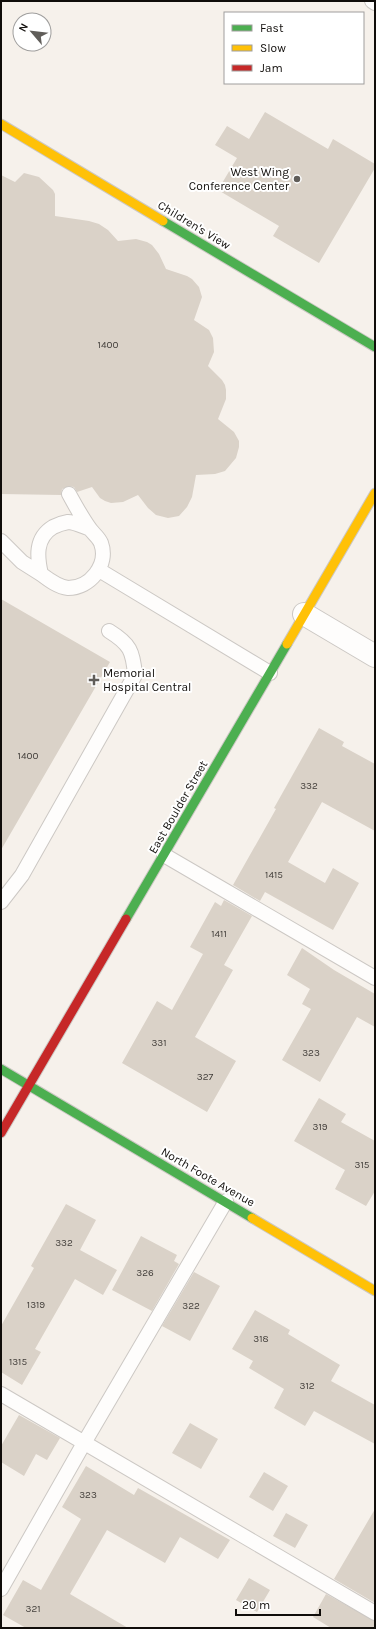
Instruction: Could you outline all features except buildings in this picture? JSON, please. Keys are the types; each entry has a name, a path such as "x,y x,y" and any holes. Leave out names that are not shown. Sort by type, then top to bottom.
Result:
{"street":[{"name":"Children's View","path":"1,124 375,347"},
{"name":"East Boulder Street","path":"1,1133 375,493"},
{"path":"304,614 375,656"},
{"name":"North Foote Avenue","path":"1,1069 375,1290"}],"lane":[{"path":"1,541 22,562 56,585 67,588 78,587 88,583 99,570 103,555 101,544 96,535 88,528 69,494"},
{"path":"41,574 38,559 38,548 42,538 49,530 58,524 68,522 88,528"},
{"path":"99,570 270,673"},
{"path":"1,902 22,875 135,675 134,657 124,640 109,630"},
{"path":"164,855 375,978"},
{"path":"1,1589 84,1443 226,1201"},
{"path":"1,1394 375,1613"}],"traffic: fast":[{"path":"163,221 375,347"},
{"path":"126,919 287,644"},
{"path":"1,1069 252,1218"}],"traffic: slow":[{"path":"1,124 163,221"},
{"path":"287,644 375,493"},
{"path":"252,1218 375,1291"}],"traffic: jam":[{"path":"1,1133 126,919"}],"place":[{"name":"West Wing Conference Center","path":"297,179"},
{"name":"Memorial Hospital Central","path":"94,680"}]}
